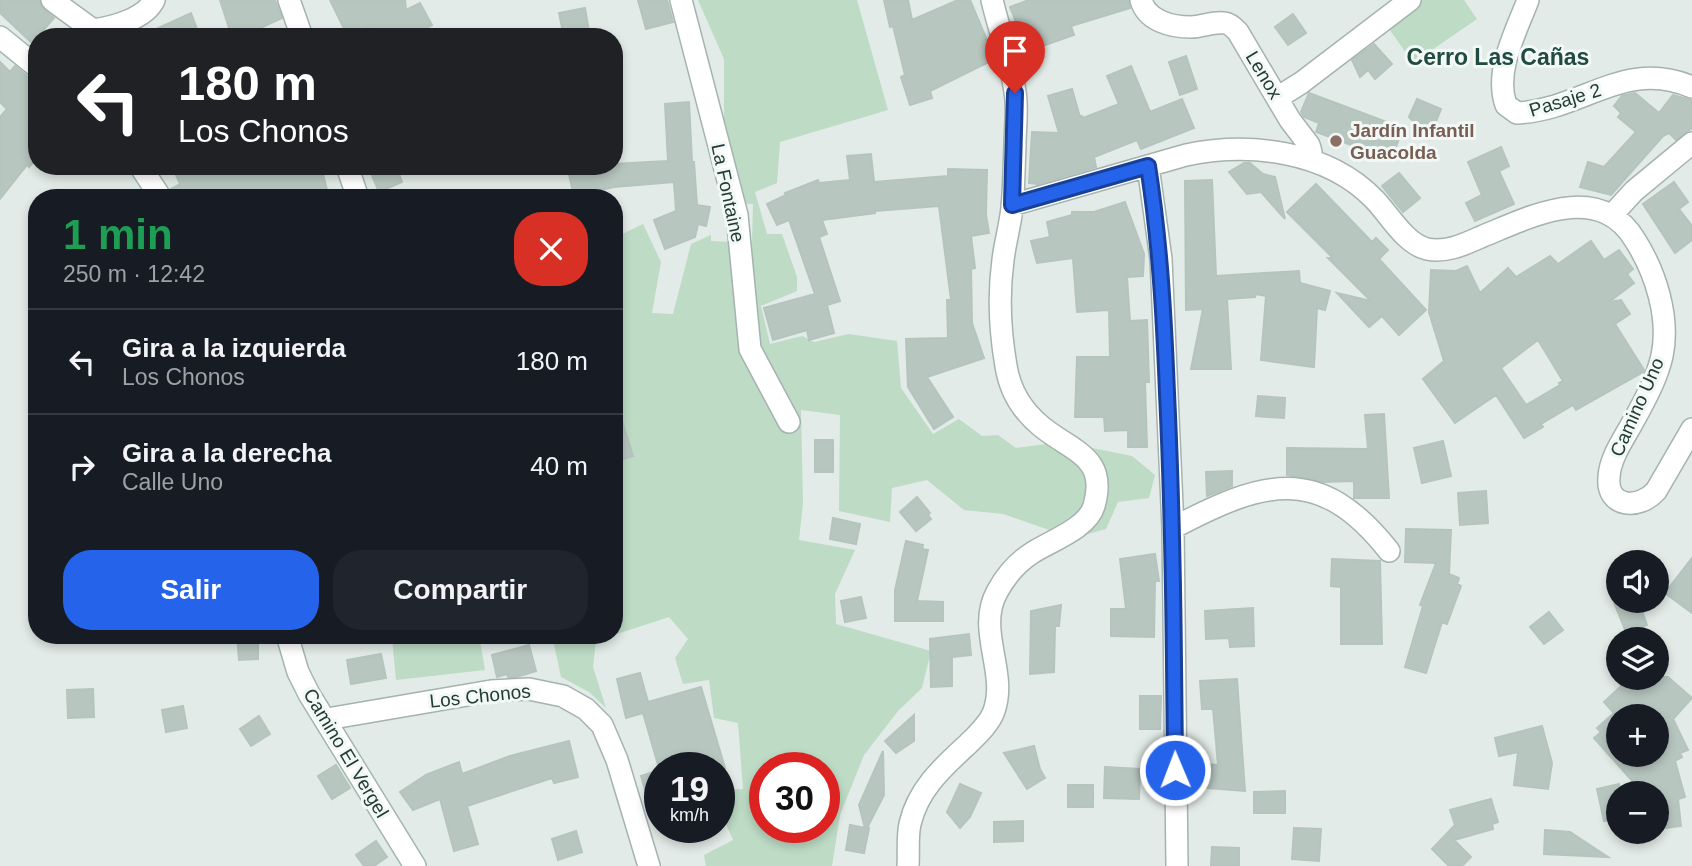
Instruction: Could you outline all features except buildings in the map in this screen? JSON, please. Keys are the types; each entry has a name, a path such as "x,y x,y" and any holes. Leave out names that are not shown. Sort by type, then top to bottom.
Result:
{"street":[{"path":"51,0 90,28"},
{"path":"111,28 149,9 153,0"},
{"path":"289,0 293,28"},
{"name":"La Fontaine","path":"681,0 737,215 750,349 789,422"},
{"path":"908,866 909,825 923,794 932,778 980,732 994,713 998,688 989,633 991,609 996,593 1016,566 1077,527 1093,511 1097,496 1093,465 1084,454 1041,427 1020,406 1011,388 1001,337 999,310 1012,205 1015,93 992,0"},
{"name":"Lenox","path":"1141,0 1143,8 1153,18 1168,24 1193,27 1228,24 1238,32 1309,145 1310,160"},
{"path":"1277,98 1301,83 1410,0"},
{"name":"Pasaje 2","path":"1528,0 1508,54 1501,83 1506,105 1517,113 1532,113 1636,78 1655,76 1676,80 1692,87"},
{"path":"0,37 28,59"},
{"path":"1012,205 1208,150 1248,148 1310,160 1359,186 1412,241 1425,249 1442,250 1457,247 1537,214 1559,209 1581,206 1599,209 1612,215 1634,191 1692,143"},
{"path":"1148,166 1161,260 1173,528 1177,866"},
{"name":"Camino Uno","path":"1612,215 1625,226 1647,263 1660,300 1664,336 1662,357 1654,379 1612,465 1608,485 1611,493 1619,500 1631,504 1649,498 1656,491 1692,429"},
{"path":"1173,528 1213,507 1248,493 1281,488 1303,490 1327,496 1350,512 1366,524 1389,551"},
{"name":"Camino El Vergel","path":"290,644 298,672 309,694 327,719 415,866"},
{"name":"Los Chonos","path":"327,719 491,691 545,691 563,696 586,709 602,725 617,760 649,866"}],"green space":[{"path":"698,0 857,0 888,110 780,142 777,183 755,192 767,234 782,234 797,277 797,291 761,306 770,344 802,336 814,342 849,334 897,341 901,388 933,434 959,419 982,436 998,435 1016,448 1046,444 1077,445 1132,456 1155,475 1149,498 1118,502 1106,529 1073,538 1003,514 964,510 927,480 892,488 890,522 839,511 840,415 801,410 803,503 799,540 855,550 835,594 836,624 931,651 922,688 898,711 864,755 840,815 840,752 749,752 749,843 836,843 832,866 706,866 704,855 727,843 735,843 735,789 743,789 738,723 714,718 709,680 683,684 675,658 688,639 669,617 623,632 623,234 643,224 661,262 652,313 673,314 691,244 711,235 711,241 752,243 753,204 724,203 724,59"},
{"path":"1419,0 1464,0 1477,19 1413,63 1385,23"},
{"path":"393,644 481,644 485,670 396,680"},
{"path":"554,644 596,644 593,667 606,708 589,692 561,677"}],"place":[{"name":"Jardín Infantil Guacolda","path":"1336,141"}],"district":[{"name":"Cerro Las Cañas","path":"1498,57"}],"route":[{"path":"1015,93 1012,205 1148,166 1161,260 1165,340 1173,528 1175,770"}]}
